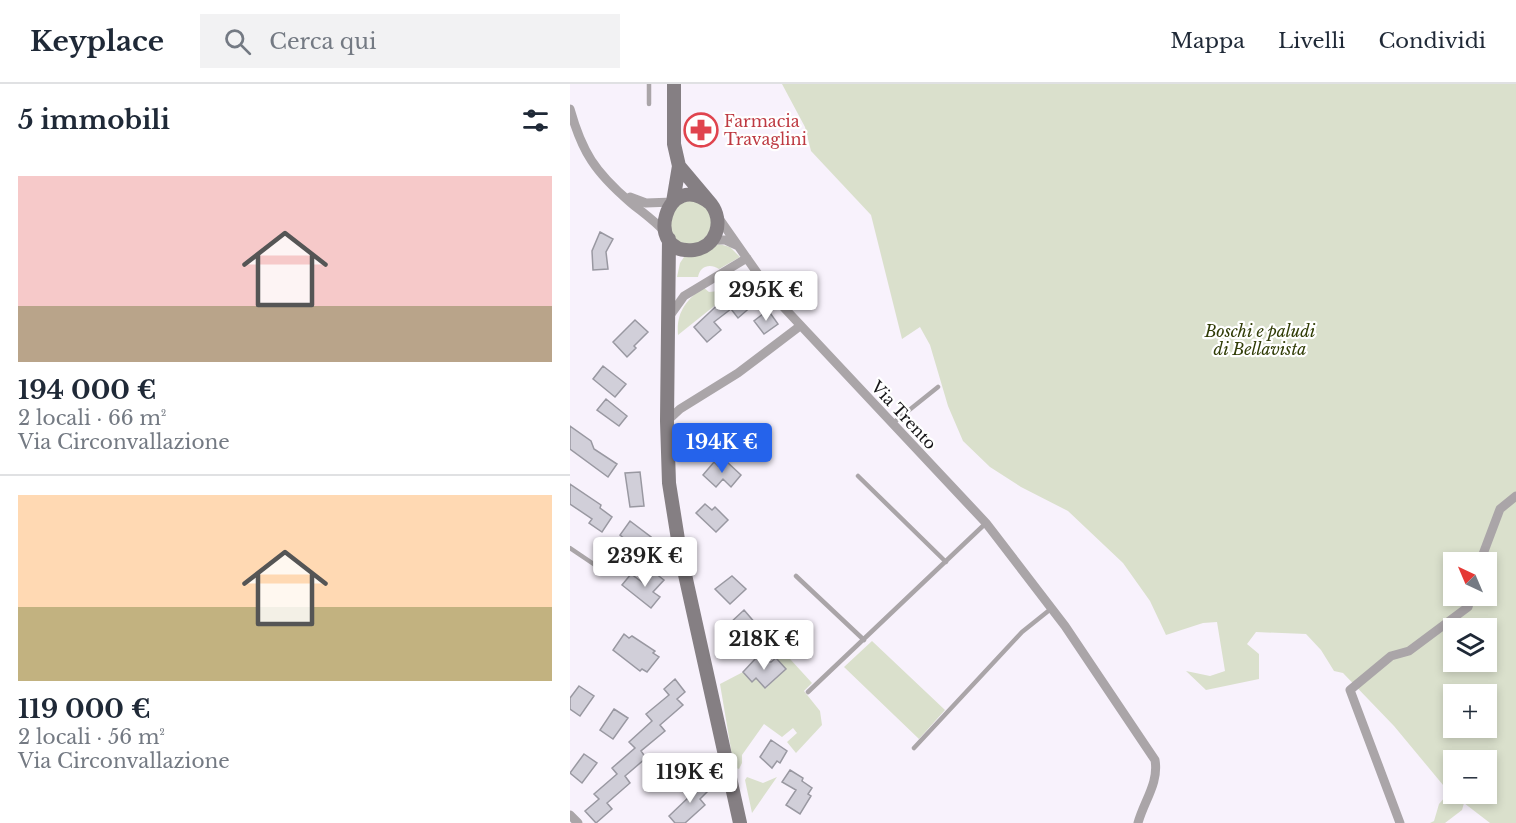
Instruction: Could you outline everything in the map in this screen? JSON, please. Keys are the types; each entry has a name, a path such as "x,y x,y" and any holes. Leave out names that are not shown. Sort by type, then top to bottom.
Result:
{"main road":[{"path":"674,84 674,144 679,165 673,202 664,219 670,279 667,421 669,483 680,552 740,823"},
{"path":"667,236 677,247 688,250 701,248 712,240 717,229 718,217 711,204 679,165"},
{"path":"673,202 678,198 692,195 711,204"},
{"path":"670,279 675,261 688,250"}],"street":[{"path":"570,109 580,142 591,163 667,236"},
{"path":"616,187 636,200 646,203 673,202"},
{"name":"Via Trento","path":"718,217 774,297 986,524 1052,608 1155,760 1158,773 1142,808 1138,823"},
{"path":"712,240 725,240 739,246"},
{"path":"668,317 684,296 747,258"},
{"path":"667,421 680,409 738,373 801,326"},
{"path":"1484,552 1500,509 1516,496"},
{"path":"1400,823 1350,690 1391,656 1409,651 1468,606"},
{"path":"570,815 578,823"}],"lane":[{"path":"649,84 649,104"},
{"path":"891,424 938,387"},
{"path":"858,476 946,562"},
{"path":"808,692 986,524"},
{"path":"570,548 601,569 680,552"},
{"path":"796,576 864,640"},
{"path":"914,748 1022,632 1052,608"}],"green space":[{"name":"Boschi e paludi di Bellavista","path":"782,84 1516,84 1516,823 1490,823 1465,804 1497,804 1497,750 1443,750 1443,785 1394,726 1343,673 1334,671 1321,650 1306,634 1256,632 1247,644 1259,654 1259,679 1206,690 1186,671 1210,676 1225,671 1217,622 1203,623 1166,635 1150,601 1123,563 1068,511 1021,487 990,467 963,441 948,406 930,345 920,327 902,339 871,215 811,151 805,127"},
{"path":"691,200 709,208 713,229 698,245 678,242 669,230 674,210 680,204"},
{"path":"719,244 730,247 740,257 719,269 712,266 706,267 701,270 698,277 677,277 684,257"},
{"path":"749,271 753,275 678,335 683,308 697,292 703,287 709,292 716,291 723,281"},
{"path":"872,641 945,710 919,739 844,667"},
{"path":"780,648 812,683 804,691 820,711 822,725 796,753 787,742 797,733 793,728 782,737 764,724 742,755 739,769 734,767 720,684 743,672 752,682 756,678 766,688 786,669 773,655"},
{"path":"747,777 763,783 777,777 752,813 745,780"},
{"name":"Boschi e paludi di Bellavista","path":"1443,799 1443,804 1464,804 1462,810 1445,823 1430,823 1434,821 1439,804"}],"building":[{"path":"600,232 613,239 606,252 608,269 593,270 592,251"},
{"path":"751,287 760,299 738,318 731,309 714,322 721,330 707,342 694,327 726,297 730,301 745,288 747,290"},
{"path":"768,310 778,324 764,334 754,321"},
{"path":"635,320 648,332 627,357 613,342"},
{"path":"603,366 626,384 615,397 593,379"},
{"path":"606,399 627,416 619,426 597,410"},
{"path":"570,426 591,441 594,449 617,464 608,477 570,449"},
{"path":"726,461 741,475 731,487 723,479 716,487 703,475 714,462 718,466"},
{"path":"640,472 644,506 630,507 625,473"},
{"path":"570,484 601,505 600,508 612,517 602,532 589,523 592,519 570,504"},
{"path":"705,504 712,510 715,507 728,520 716,532 696,513"},
{"path":"630,521 651,537 640,551 620,535"},
{"path":"651,570 664,580 653,592 660,597 651,608 622,585 631,574 642,582"},
{"path":"732,576 746,589 730,604 715,589"},
{"path":"744,610 756,624 749,630 754,636 741,648 728,635 734,629 729,624"},
{"path":"624,634 629,638 632,636 655,651 653,653 659,657 647,672 642,669 640,671 613,650"},
{"path":"758,656 762,661 771,662 776,658 786,669 765,688 756,678 752,682 743,672"},
{"path":"675,679 685,692 677,699 683,705 660,725 665,731 641,751 646,758 625,776 630,783 607,803 612,809 596,823 585,811 599,799 594,794 617,774 612,768 635,748 629,742 652,721 646,714 669,695 664,689"},
{"path":"579,686 594,696 580,716 570,709 570,698"},
{"path":"614,709 628,718 613,739 600,730"},
{"path":"771,740 787,751 780,763 777,761 772,768 760,757"},
{"path":"584,754 597,763 582,783 570,773"},
{"path":"790,770 803,778 802,781 812,788 808,794 811,796 800,814 786,805 796,790 782,782"},
{"path":"697,780 708,791 700,799 705,805 685,823 675,823 669,816 691,795 686,789"}],"place":[{"name":"Farmacia Travaglini","path":"701,130"}]}
